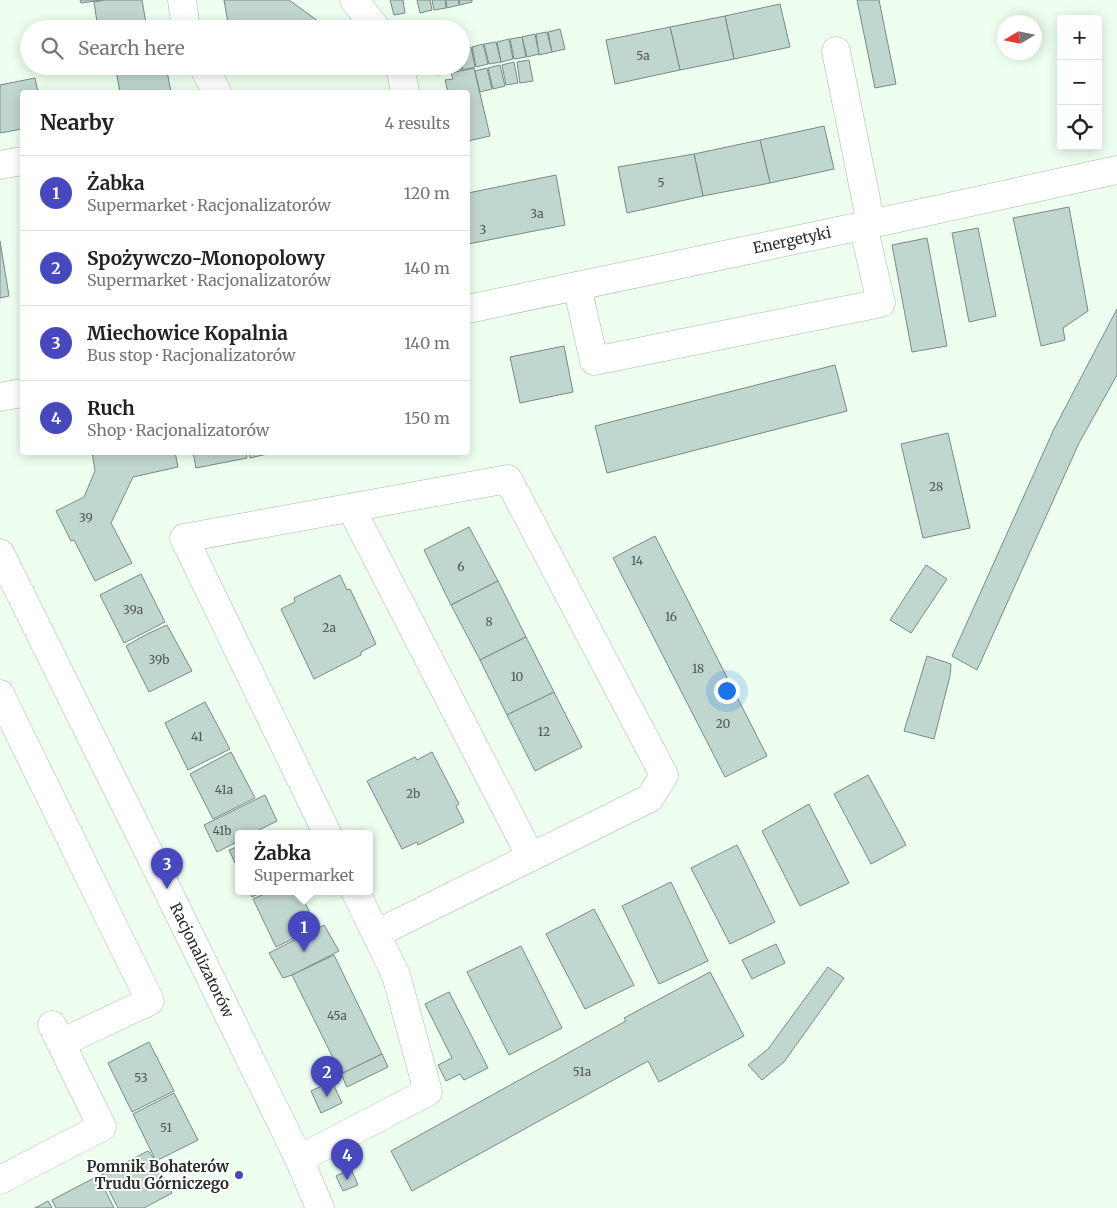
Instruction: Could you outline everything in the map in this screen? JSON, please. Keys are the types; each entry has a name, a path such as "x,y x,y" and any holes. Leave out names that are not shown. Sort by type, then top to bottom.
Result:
{"street":[{"path":"182,0 185,20"},
{"path":"354,0 370,20"},
{"path":"577,286 594,361 881,303 836,51"},
{"path":"208,75 216,90"},
{"path":"402,75 405,90"},
{"path":"0,165 20,161"},
{"name":"Energetyki","path":"470,309 1117,170"},
{"path":"0,398 20,393"},
{"path":"327,830 184,538 508,479 664,775 650,798 376,934"},
{"path":"351,508 531,857"},
{"name":"Racjonalizatorów","path":"0,553 172,898 299,1159 320,1208"},
{"path":"0,694 150,1001 56,1034 102,1127 0,1180"},
{"path":"299,1159 428,1092 396,975 357,895"}],"building":[{"path":"80,0 104,0 81,3"},
{"path":"104,0 142,0 145,20 97,20 94,2"},
{"path":"224,0 289,0 317,20 227,20"},
{"path":"390,0 403,0 405,13 394,15"},
{"path":"417,0 430,0 432,10 420,13"},
{"path":"432,0 445,0 446,8 434,10"},
{"path":"446,0 458,0 459,5 447,8"},
{"path":"459,0 472,0 472,2 460,5"},
{"path":"857,0 879,0 896,84 875,88"},
{"path":"780,4 790,47 734,59 725,16"},
{"path":"725,16 734,59 680,70 670,27"},
{"path":"670,27 680,70 615,84 606,40"},
{"path":"560,29 565,49 552,52 548,32"},
{"path":"547,32 552,52 539,55 536,34"},
{"path":"535,34 539,54 527,57 522,37"},
{"path":"522,37 526,57 514,59 510,39"},
{"path":"509,39 513,59 501,62 497,42"},
{"path":"496,42 501,62 489,64 484,44"},
{"path":"483,44 488,64 476,67 472,47"},
{"path":"470,47 475,67 470,68"},
{"path":"529,60 533,81 520,83 517,62"},
{"path":"514,62 518,83 506,85 502,65"},
{"path":"500,65 505,86 493,89 488,68"},
{"path":"474,68 490,136 470,141 470,90 448,90 445,80 453,79 452,75 470,75 470,69"},
{"path":"487,68 492,89 480,92 475,71"},
{"path":"117,75 168,75 171,90 120,90"},
{"path":"35,78 38,90 20,90 20,129 0,133 0,85"},
{"path":"824,126 834,169 770,183 760,140"},
{"path":"760,140 770,183 703,196 694,154"},
{"path":"694,154 703,196 627,213 618,167"},
{"path":"556,175 565,225 470,244 470,193"},
{"path":"1069,207 1088,311 1063,328 1065,340 1041,346 1013,218"},
{"path":"978,228 996,316 969,322 952,233"},
{"path":"927,238 947,346 912,352 892,245"},
{"path":"0,241 9,296 0,298"},
{"path":"1117,309 1117,375 1079,443 977,670 952,656 1054,429"},
{"path":"564,346 573,392 520,403 510,357"},
{"path":"835,365 847,411 607,473 595,426"},
{"path":"948,433 970,528 923,538 901,444"},
{"path":"92,455 176,455 178,467 133,477 111,523 132,563 95,581 74,540 71,541 56,511 84,497 95,471"},
{"path":"194,455 246,455 247,458 196,468"},
{"path":"250,455 263,455 250,458"},
{"path":"469,527 498,581 451,605 424,550"},
{"path":"655,536 767,756 725,777 613,558"},
{"path":"926,565 947,579 911,633 890,620"},
{"path":"141,574 165,622 124,643 100,595"},
{"path":"340,575 347,590 350,589 376,644 361,652 361,655 314,679 281,609 295,602 294,598"},
{"path":"498,581 526,637 480,660 451,605"},
{"path":"167,625 192,671 149,692 126,646"},
{"path":"526,637 554,692 507,715 480,660"},
{"path":"927,656 951,664 950,676 934,739 904,731"},
{"path":"554,692 582,747 535,771 507,715"},
{"path":"205,702 230,749 188,770 165,723"},
{"path":"231,752 255,798 213,819 190,774"},
{"path":"432,752 459,804 456,806 464,822 418,845 417,842 402,849 367,781 415,757 417,760"},
{"path":"868,775 906,845 871,864 834,794"},
{"path":"265,795 277,821 259,830 235,830 235,843 217,852 204,825"},
{"path":"809,804 849,883 800,906 762,831"},
{"path":"737,845 775,922 730,944 691,868"},
{"path":"235,848 235,863 229,850"},
{"path":"671,882 708,961 659,984 622,906"},
{"path":"262,895 301,895 317,927 276,947 253,899"},
{"path":"594,909 634,985 585,1009 546,934"},
{"path":"324,925 339,951 283,978 269,953"},
{"path":"776,944 785,963 752,979 742,960"},
{"path":"521,946 562,1028 509,1055 467,972"},
{"path":"334,955 382,1054 341,1074 292,975"},
{"path":"828,967 844,978 784,1062 762,1080 748,1065 768,1049"},
{"path":"710,972 744,1036 659,1082 648,1061 412,1191 391,1151 626,1021 624,1018"},
{"path":"449,992 488,1068 464,1080 460,1074 446,1081 438,1065 452,1058 425,1004"},
{"path":"149,1042 174,1091 132,1112 108,1063"},
{"path":"382,1054 388,1067 347,1087 341,1074"},
{"path":"332,1081 342,1103 321,1113 311,1091"},
{"path":"174,1093 198,1140 156,1161 133,1114"},
{"path":"148,1151 156,1161 172,1193 144,1208 118,1208 101,1175"},
{"path":"351,1169 358,1185 343,1191 336,1176"},
{"path":"98,1176 114,1208 56,1208 52,1200"},
{"path":"48,1201 52,1208 35,1208"}],"place":[{"name":"Miechowice Kopalnia","path":"167,889"},
{"name":"Żabka","path":"304,952"},
{"name":"Spożywczo-Monopolowy","path":"327,1097"},
{"name":"Pomnik Bohaterów Trudu Górniczego","path":"239,1175"},
{"name":"Ruch","path":"347,1180"}]}
